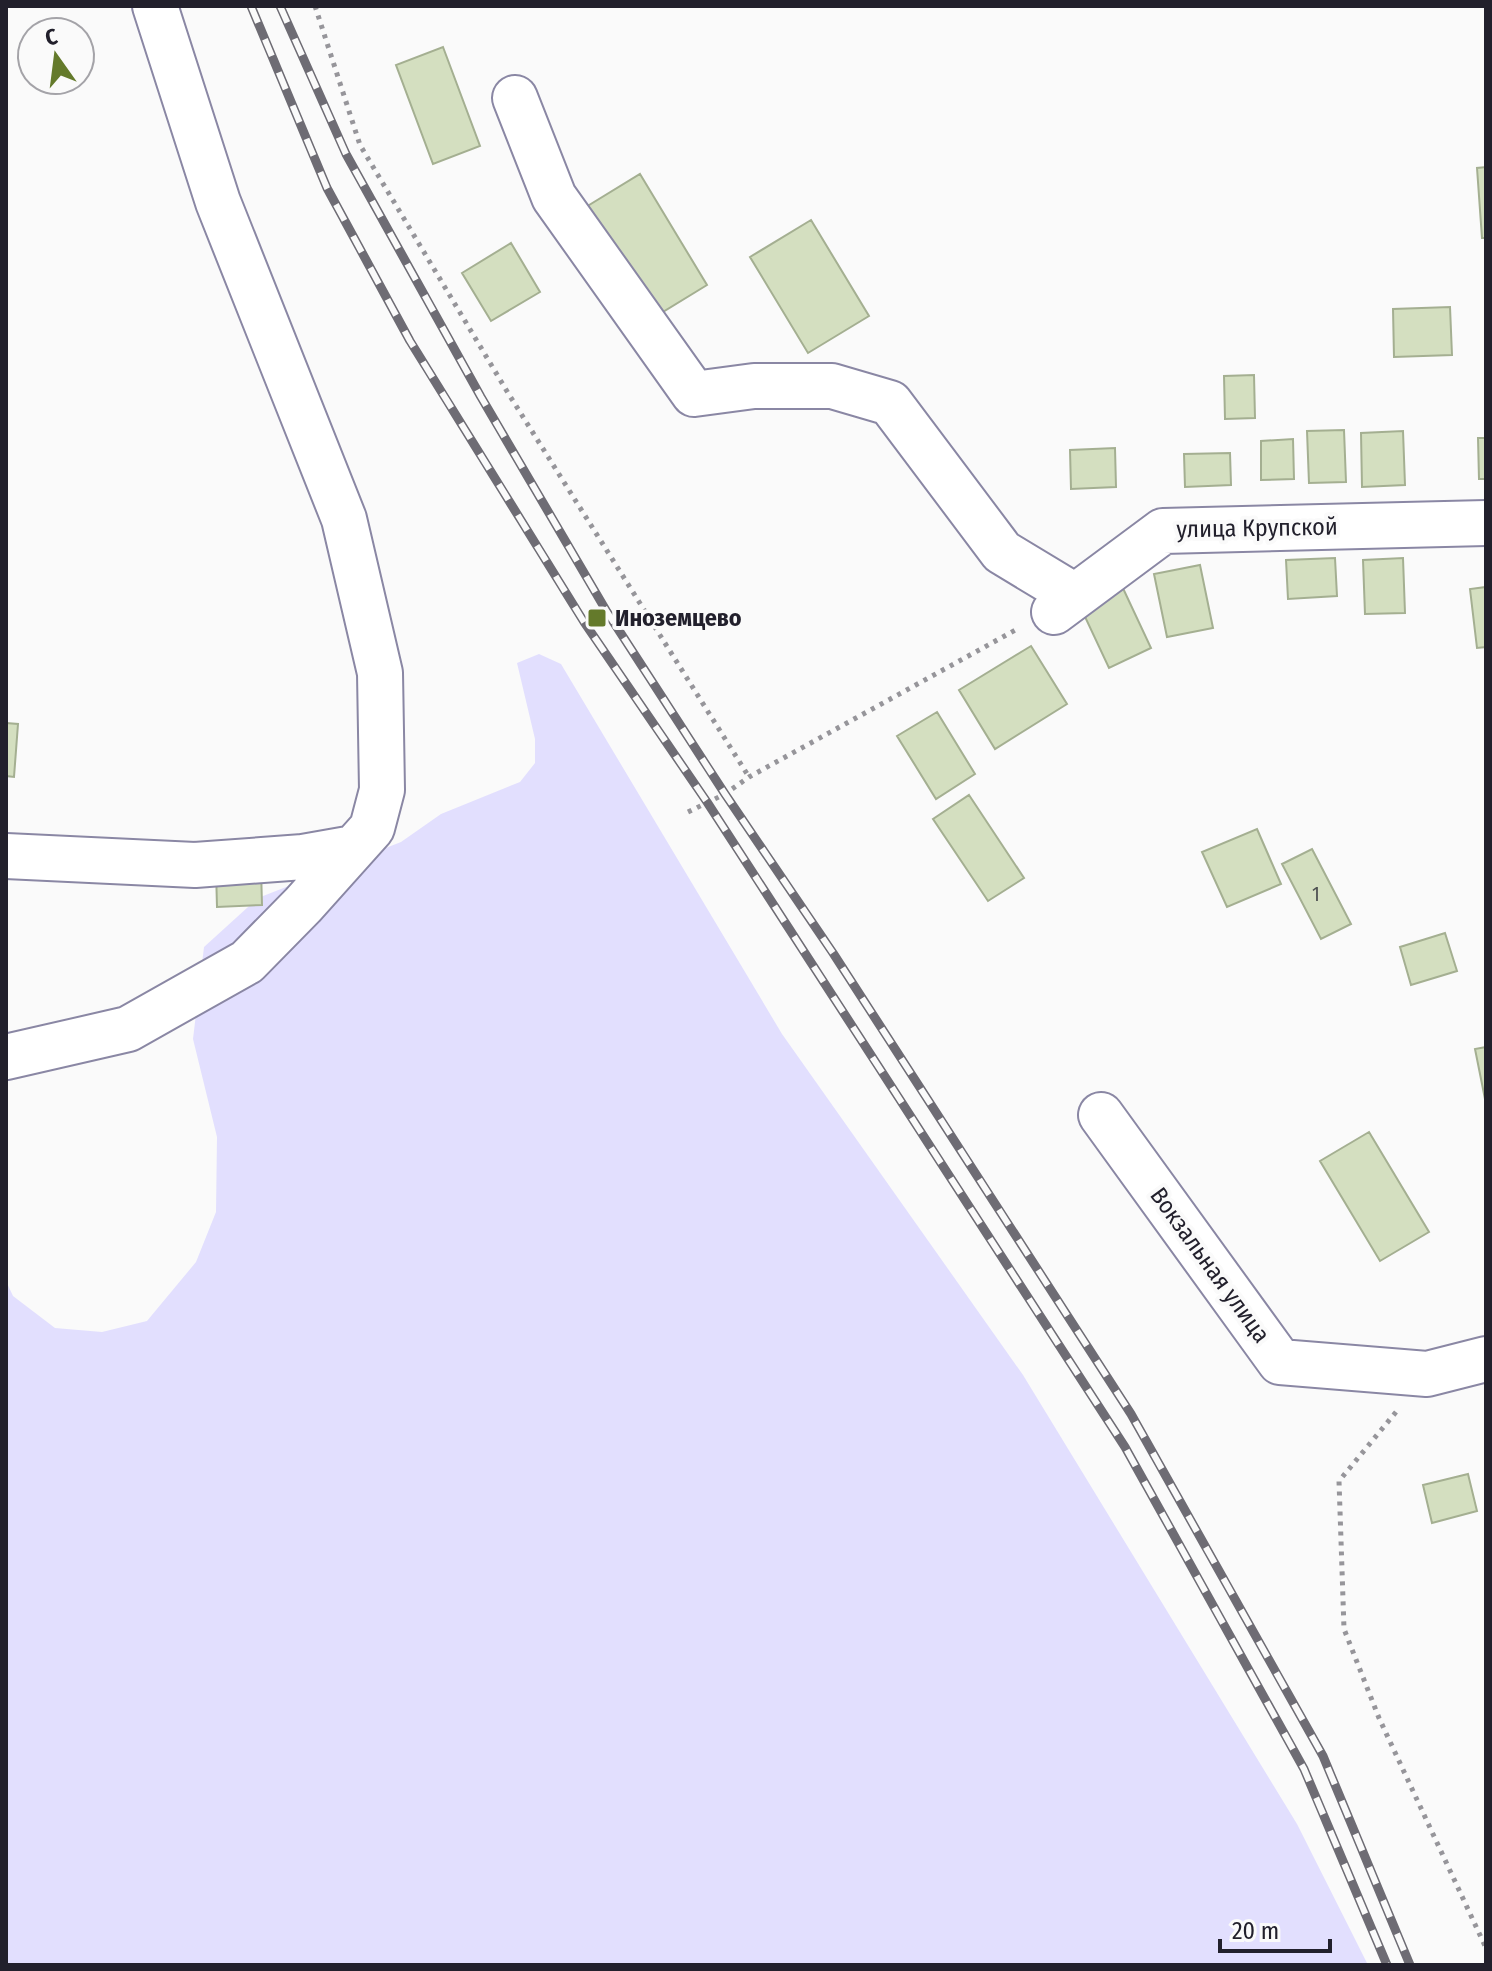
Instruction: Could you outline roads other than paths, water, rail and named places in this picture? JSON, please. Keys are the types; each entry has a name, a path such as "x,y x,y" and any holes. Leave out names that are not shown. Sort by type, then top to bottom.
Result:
{"street":[{"path":"6,1057 128,1029 247,962 372,828 382,790 380,673 344,519 218,202 155,6"},
{"name":"улица Крупской","path":"515,98 554,197 694,394 754,386 832,386 890,403 1002,552 1065,604 1163,531 1486,523"},
{"path":"6,856 195,865 303,857 354,848"},
{"name":"Вокзальная улица","path":"1101,1115 1280,1362 1427,1374 1486,1359"}],"railway":[{"path":"251,6 327,188 410,341 584,622 707,802 1125,1447 1304,1769 1387,1965"},
{"path":"280,6 346,154 481,397 607,612 833,953 1131,1414 1323,1756 1410,1965"}],"place":[{"name":"Иноземцево","path":"597,618"}]}
